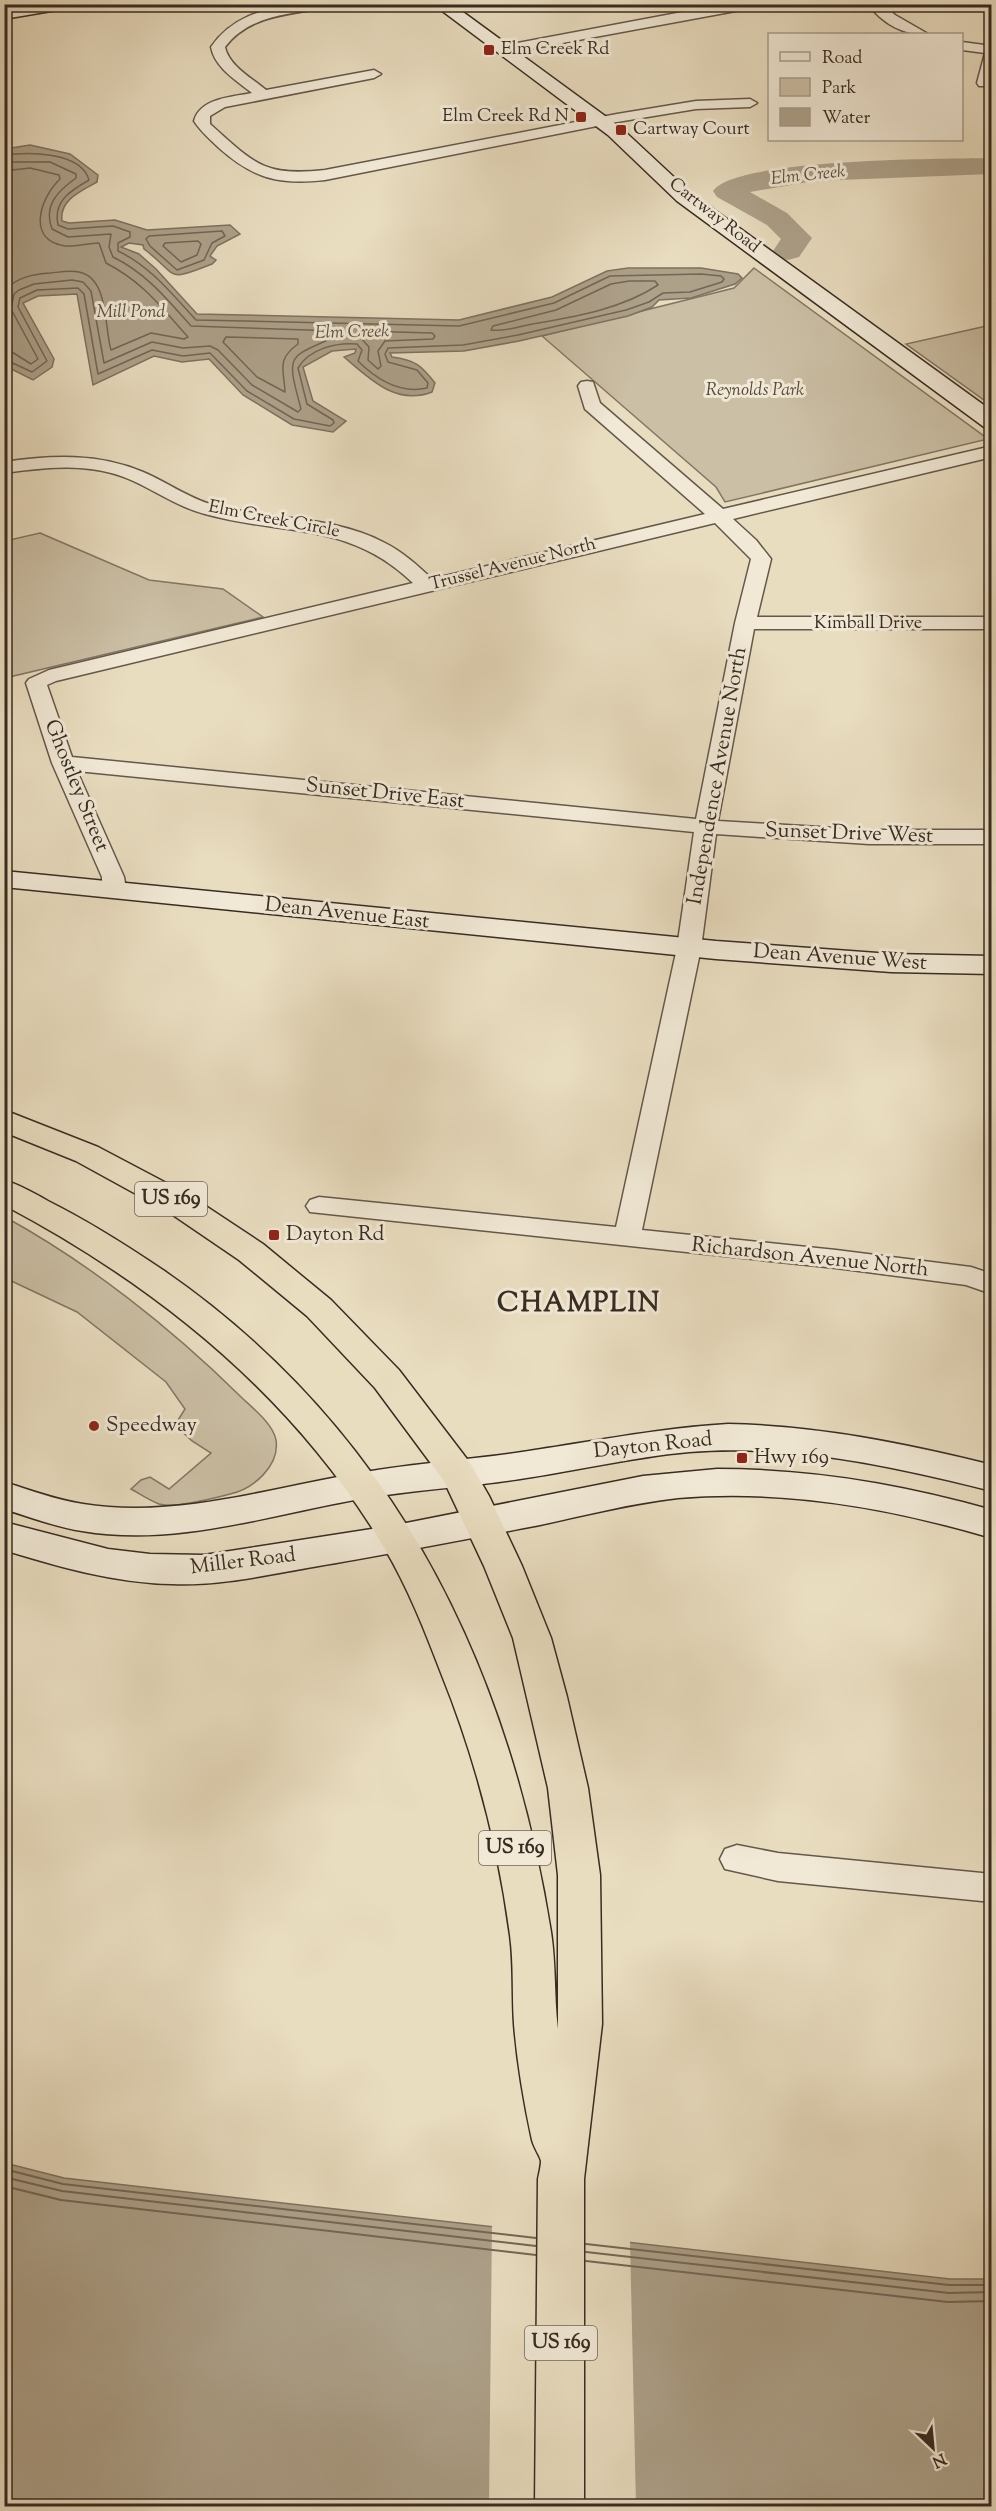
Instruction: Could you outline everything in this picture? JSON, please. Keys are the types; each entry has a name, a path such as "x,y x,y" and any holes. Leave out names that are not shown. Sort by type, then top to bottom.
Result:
{"highway":[{"name":"US 169","path":"4,1120 87,1154 178,1203 251,1252 319,1308 387,1379 457,1472 484,1521 532,1638 560,1746 579,1875 580,2024 561,2179 560,2506"},
{"name":"US 169","path":"4,1191 84,1233 126,1259 207,1319 276,1382 337,1451 397,1537 424,1587 474,1704 509,1818 531,1936 536,2032 561,2179"}],"street":[{"path":"4,14 63,4"},
{"path":"262,94 220,56 218,47 223,38 232,29 267,15 324,4"},
{"name":"Cartway Road","path":"441,4 630,144 684,197 992,422"},
{"path":"502,50 752,4"},
{"path":"874,4 880,12 919,33"},
{"path":"963,46 992,52 984,83"},
{"path":"374,74 220,103 203,114 201,121 254,170 275,177 294,178 325,175 696,105 750,103"},
{"name":"Independence Avenue North","path":"587,386 591,405 719,516 749,544 761,560 745,623 706,828 689,948 627,1238"},
{"name":"Trussel Avenue North","path":"36,683 49,676 992,451"},
{"name":"Elm Creek Circle","path":"4,468 106,458 179,498 208,509 244,517 328,528 366,539 414,570 428,586"},
{"name":"Kimball Drive","path":"745,623 992,623"},
{"name":"Ghostley Street","path":"36,683 63,763 113,877 114,889"},
{"name":"Sunset Drive East","path":"63,763 662,821 706,828"},
{"name":"Sunset Drive West","path":"706,828 869,837 992,837"},
{"name":"Dean Avenue East","path":"4,879 689,948"},
{"name":"Dean Avenue West","path":"689,948 891,963 992,965"},
{"name":"Richardson Avenue North","path":"318,1206 836,1258 971,1276 992,1285"},
{"name":"Dayton Road","path":"457,1472 521,1466 621,1446 691,1439 764,1437 832,1442 992,1478"},
{"path":"4,1495 88,1519 176,1521 363,1486 457,1472"},
{"name":"Dayton Road","path":"484,1521 634,1491 680,1485 747,1483 790,1485 890,1498 992,1524"},
{"name":"Miller Road","path":"4,1536 108,1564 174,1570 242,1564 484,1521"},
{"path":"737,1859 778,1867 992,1888"}],"green space":[{"name":"Reynolds Park","path":"754,268 988,439 725,502 716,487 542,336 734,288"},
{"path":"991,325 991,405 906,344"},
{"path":"40,533 149,580 223,589 263,617 5,678 5,541"},
{"path":"5,1217 67,1255 128,1298 186,1345 261,1416 271,1427 276,1440 276,1450 269,1467 256,1482 239,1491 184,1504 159,1504 131,1489 141,1480 150,1477 169,1489 211,1453 192,1441 175,1425 185,1409 166,1382 77,1312 5,1278"}],"water":[{"name":"Mill Pond","path":"30,145 70,154 98,175 97,182 72,197 64,207 62,221 69,223 115,220 147,230 230,225 240,234 217,246 210,256 216,260 212,264 179,275 169,271 144,249 143,245 129,243 121,247 139,254 197,314 459,320 552,297 607,271 628,268 701,268 738,274 742,278 735,284 691,298 659,300 652,307 628,316 519,341 464,351 390,353 392,357 417,364 435,383 432,392 419,395 407,396 395,393 364,374 344,357 355,353 356,349 332,351 303,367 313,401 346,421 333,432 292,425 243,395 209,359 182,362 154,356 93,385 77,294 38,296 23,303 54,359 52,367 33,380 11,369 4,362 5,149"},
{"path":"5,2163 64,2178 950,2279 991,2279 991,2506 5,2506"}],"pier":[{"path":"492,2224 630,2240 636,2506 489,2506"}],"waterway":[{"name":"Elm Creek","path":"788,251 797,238 777,219 727,191 750,182 814,173 992,166"}],"place":[{"name":"Elm Creek Rd","path":"489,50"},
{"name":"Elm Creek Rd N","path":"581,117"},
{"name":"Cartway Court","path":"621,130"},
{"name":"Dayton Rd","path":"274,1235"},
{"name":"Speedway","path":"94,1426"},
{"name":"Hwy 169","path":"742,1458"}],"district":[{"name":"CHAMPLIN","path":"579,1304"}]}
